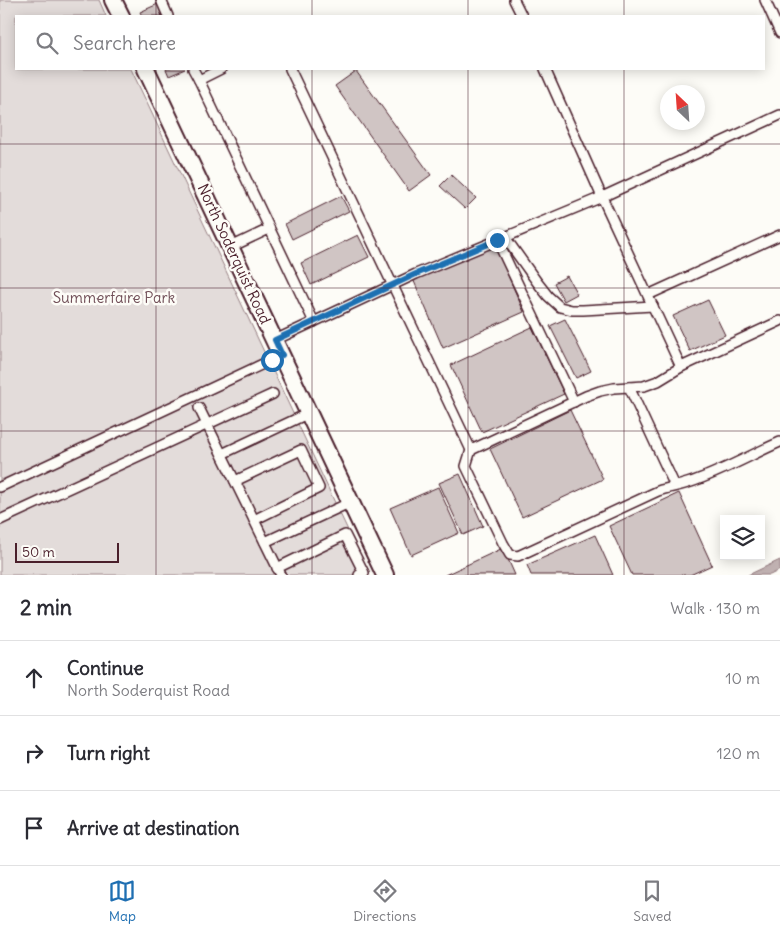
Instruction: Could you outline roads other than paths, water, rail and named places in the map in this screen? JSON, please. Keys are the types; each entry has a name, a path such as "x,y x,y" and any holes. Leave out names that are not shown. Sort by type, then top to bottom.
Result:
{"street":[{"path":"114,0 121,15"},
{"name":"North Soderquist Road","path":"146,70 385,575"}],"lane":[{"path":"161,0 168,15"},
{"path":"514,0 522,15"},
{"path":"765,0 780,34"},
{"path":"194,70 314,322"},
{"path":"199,80 219,70"},
{"path":"290,70 472,450"},
{"path":"545,70 681,367"},
{"path":"275,340 393,285 602,197 780,115"},
{"path":"231,247 269,229"},
{"path":"648,296 780,236"},
{"path":"501,238 548,296 560,307 584,310 653,306"},
{"path":"501,238 574,402"},
{"path":"780,322 681,367 658,381 644,386 600,391 574,402 472,450 466,466 510,555 518,556 658,491 701,479 780,442"},
{"path":"0,487 282,355"},
{"path":"629,387 675,486"},
{"path":"0,520 272,394"},
{"path":"199,408 279,571 345,535 363,574"},
{"path":"222,454 309,414"},
{"path":"236,481 301,450 318,488 254,520"},
{"path":"265,542 351,502"}],"park label":[{"name":"Summerfaire Park","path":"114,298"}]}
